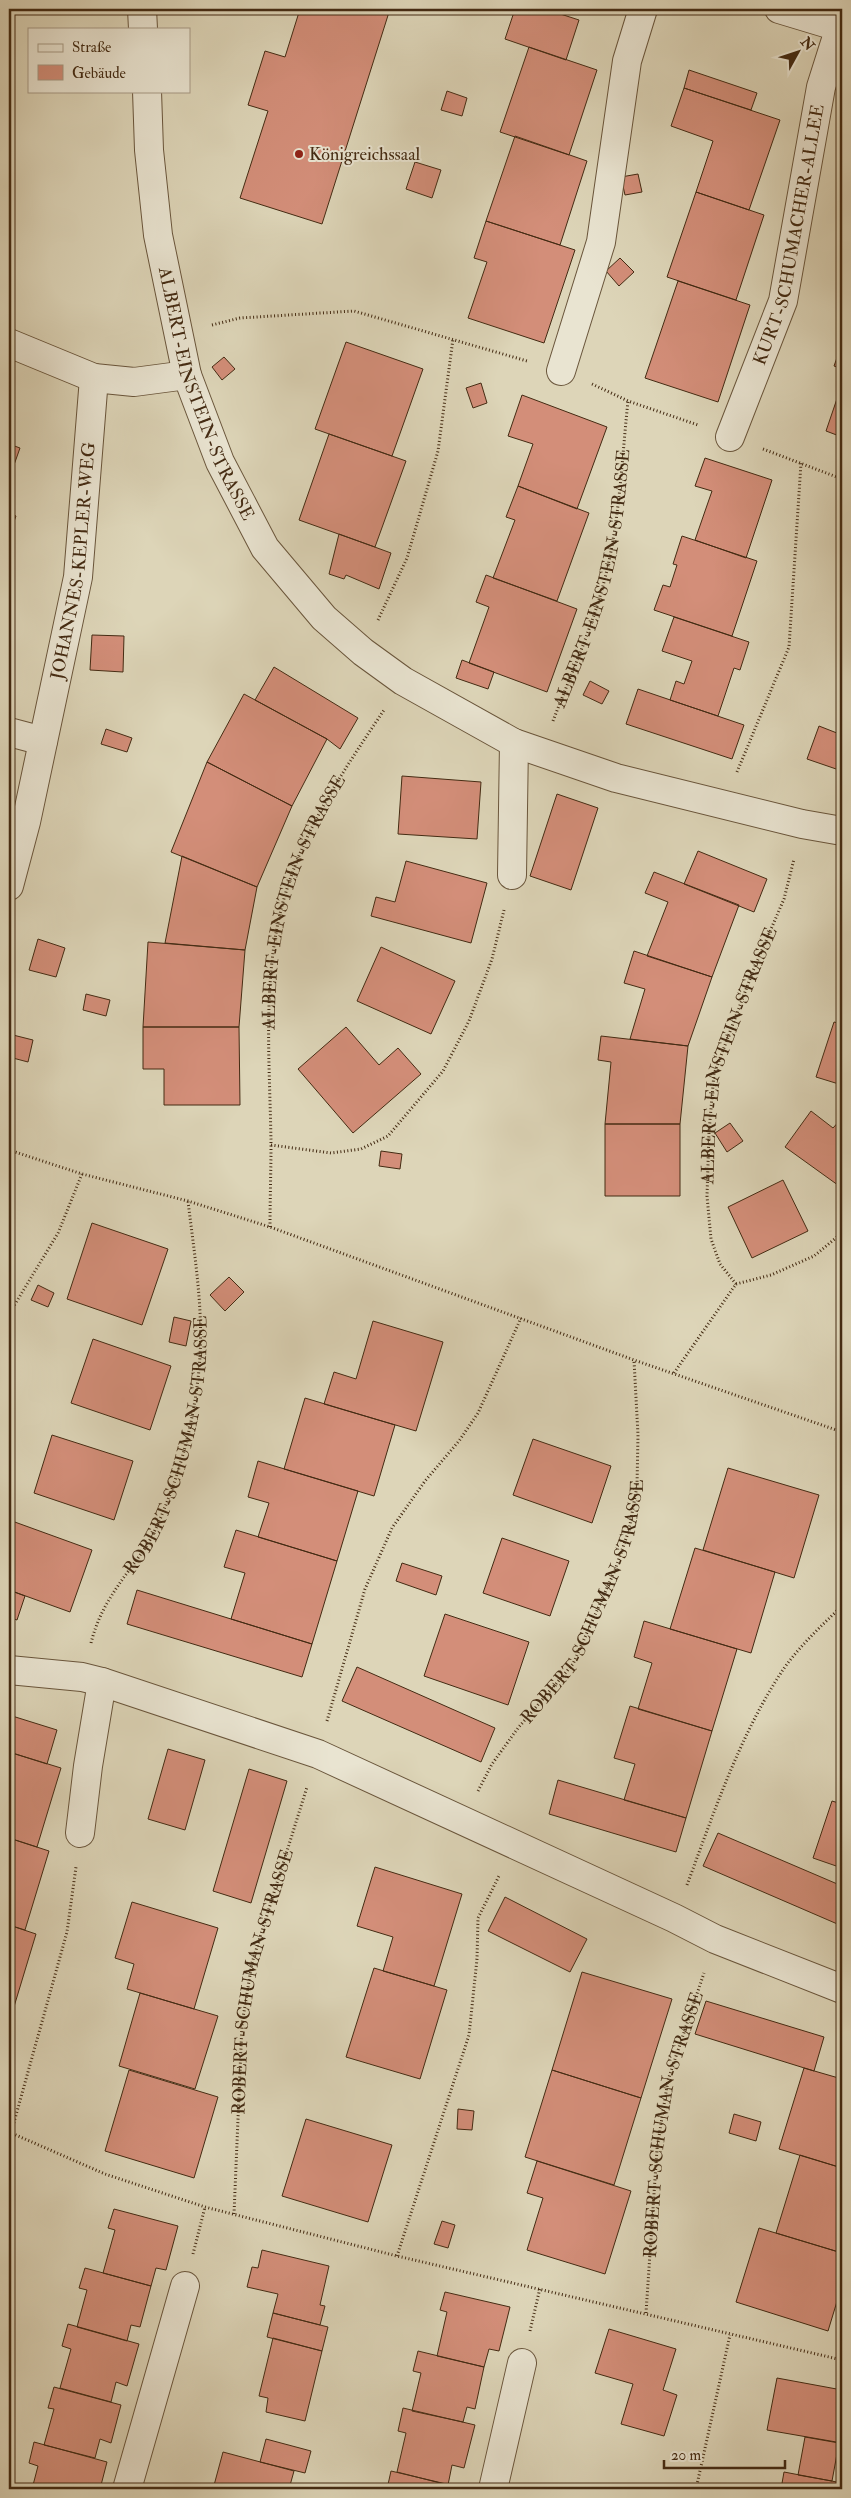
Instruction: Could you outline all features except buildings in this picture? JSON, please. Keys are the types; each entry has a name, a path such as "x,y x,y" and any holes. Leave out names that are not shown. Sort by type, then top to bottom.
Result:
{"street":[{"path":"142,9 143,28"},
{"path":"561,371 601,242 627,61 643,9"},
{"path":"779,9 841,28"},
{"name":"KURT-SCHUMACHER-ALLEE","path":"730,437 783,301 821,87 841,28"},
{"name":"ALBERT-EINSTEIN-STRASSE","path":"146,92 158,235 187,375 220,462 265,548 324,618 363,652 403,680 514,742 616,778 802,824 842,831"},
{"path":"9,344 94,378 134,382 187,375"},
{"name":"JOHANNES-KEPLER-WEG","path":"9,886 26,822 78,577 94,378"},
{"path":"9,732 43,740"},
{"path":"512,876 514,742"},
{"path":"9,1670 92,1679 318,1754 461,1822 674,1918 715,1939 842,1989"},
{"path":"80,1833 88,1766 92,1679"},
{"path":"127,2489 185,2286"},
{"path":"493,2489 522,2363"}],"path":[{"path":"177,334 240,318 354,311 561,371 628,400 842,479"},
{"path":"363,652 408,558 438,450 453,339"},
{"name":"ALBERT-EINSTEIN-STRASSE","path":"540,751 594,616 607,570 615,521 628,400"},
{"path":"724,805 789,647 801,463"},
{"name":"ALBERT-EINSTEIN-STRASSE","path":"270,1227 271,1145 268,1041 274,952 285,893 304,843 337,781 403,680"},
{"name":"ALBERT-EINSTEIN-STRASSE","path":"736,1284 720,1264 711,1239 707,1196 709,1132 714,1074 753,971 784,899 802,824"},
{"path":"271,1145 331,1153 361,1149 388,1136 394,1130 443,1071 470,1022 492,959 512,876"},
{"path":"9,1150 82,1174 188,1201 270,1227 634,1360 842,1432"},
{"path":"9,1314 58,1233 82,1174"},
{"name":"ROBERT-SCHUMAN-STRASSE","path":"92,1679 92,1636 106,1603 123,1575 146,1547 165,1507 179,1465 193,1410 200,1355 198,1289 188,1201"},
{"path":"674,1373 736,1284 771,1275 814,1256 842,1233"},
{"name":"ROBERT-SCHUMAN-STRASSE","path":"234,2214 242,2024 252,1963 318,1754 365,1589 392,1528 425,1481 459,1441 478,1413 521,1318"},
{"name":"ROBERT-SCHUMAN-STRASSE","path":"461,1822 492,1764 518,1728 573,1664 615,1570 629,1530 637,1486 638,1435 634,1360"},
{"path":"674,1918 742,1744 777,1678 807,1640 842,1606"},
{"path":"80,1833 67,1932 10,2132 105,2174 204,2207 397,2256 842,2360"},
{"path":"397,2256 469,2035 477,1959 478,1918 514,1845"},
{"name":"ROBERT-SCHUMAN-STRASSE","path":"646,2313 657,2149 668,2080 715,1939"},
{"path":"185,2286 204,2207"},
{"path":"522,2363 540,2288"},
{"path":"696,2489 730,2335"}],"place":[{"name":"Königreichssaal","path":"299,154"}]}
